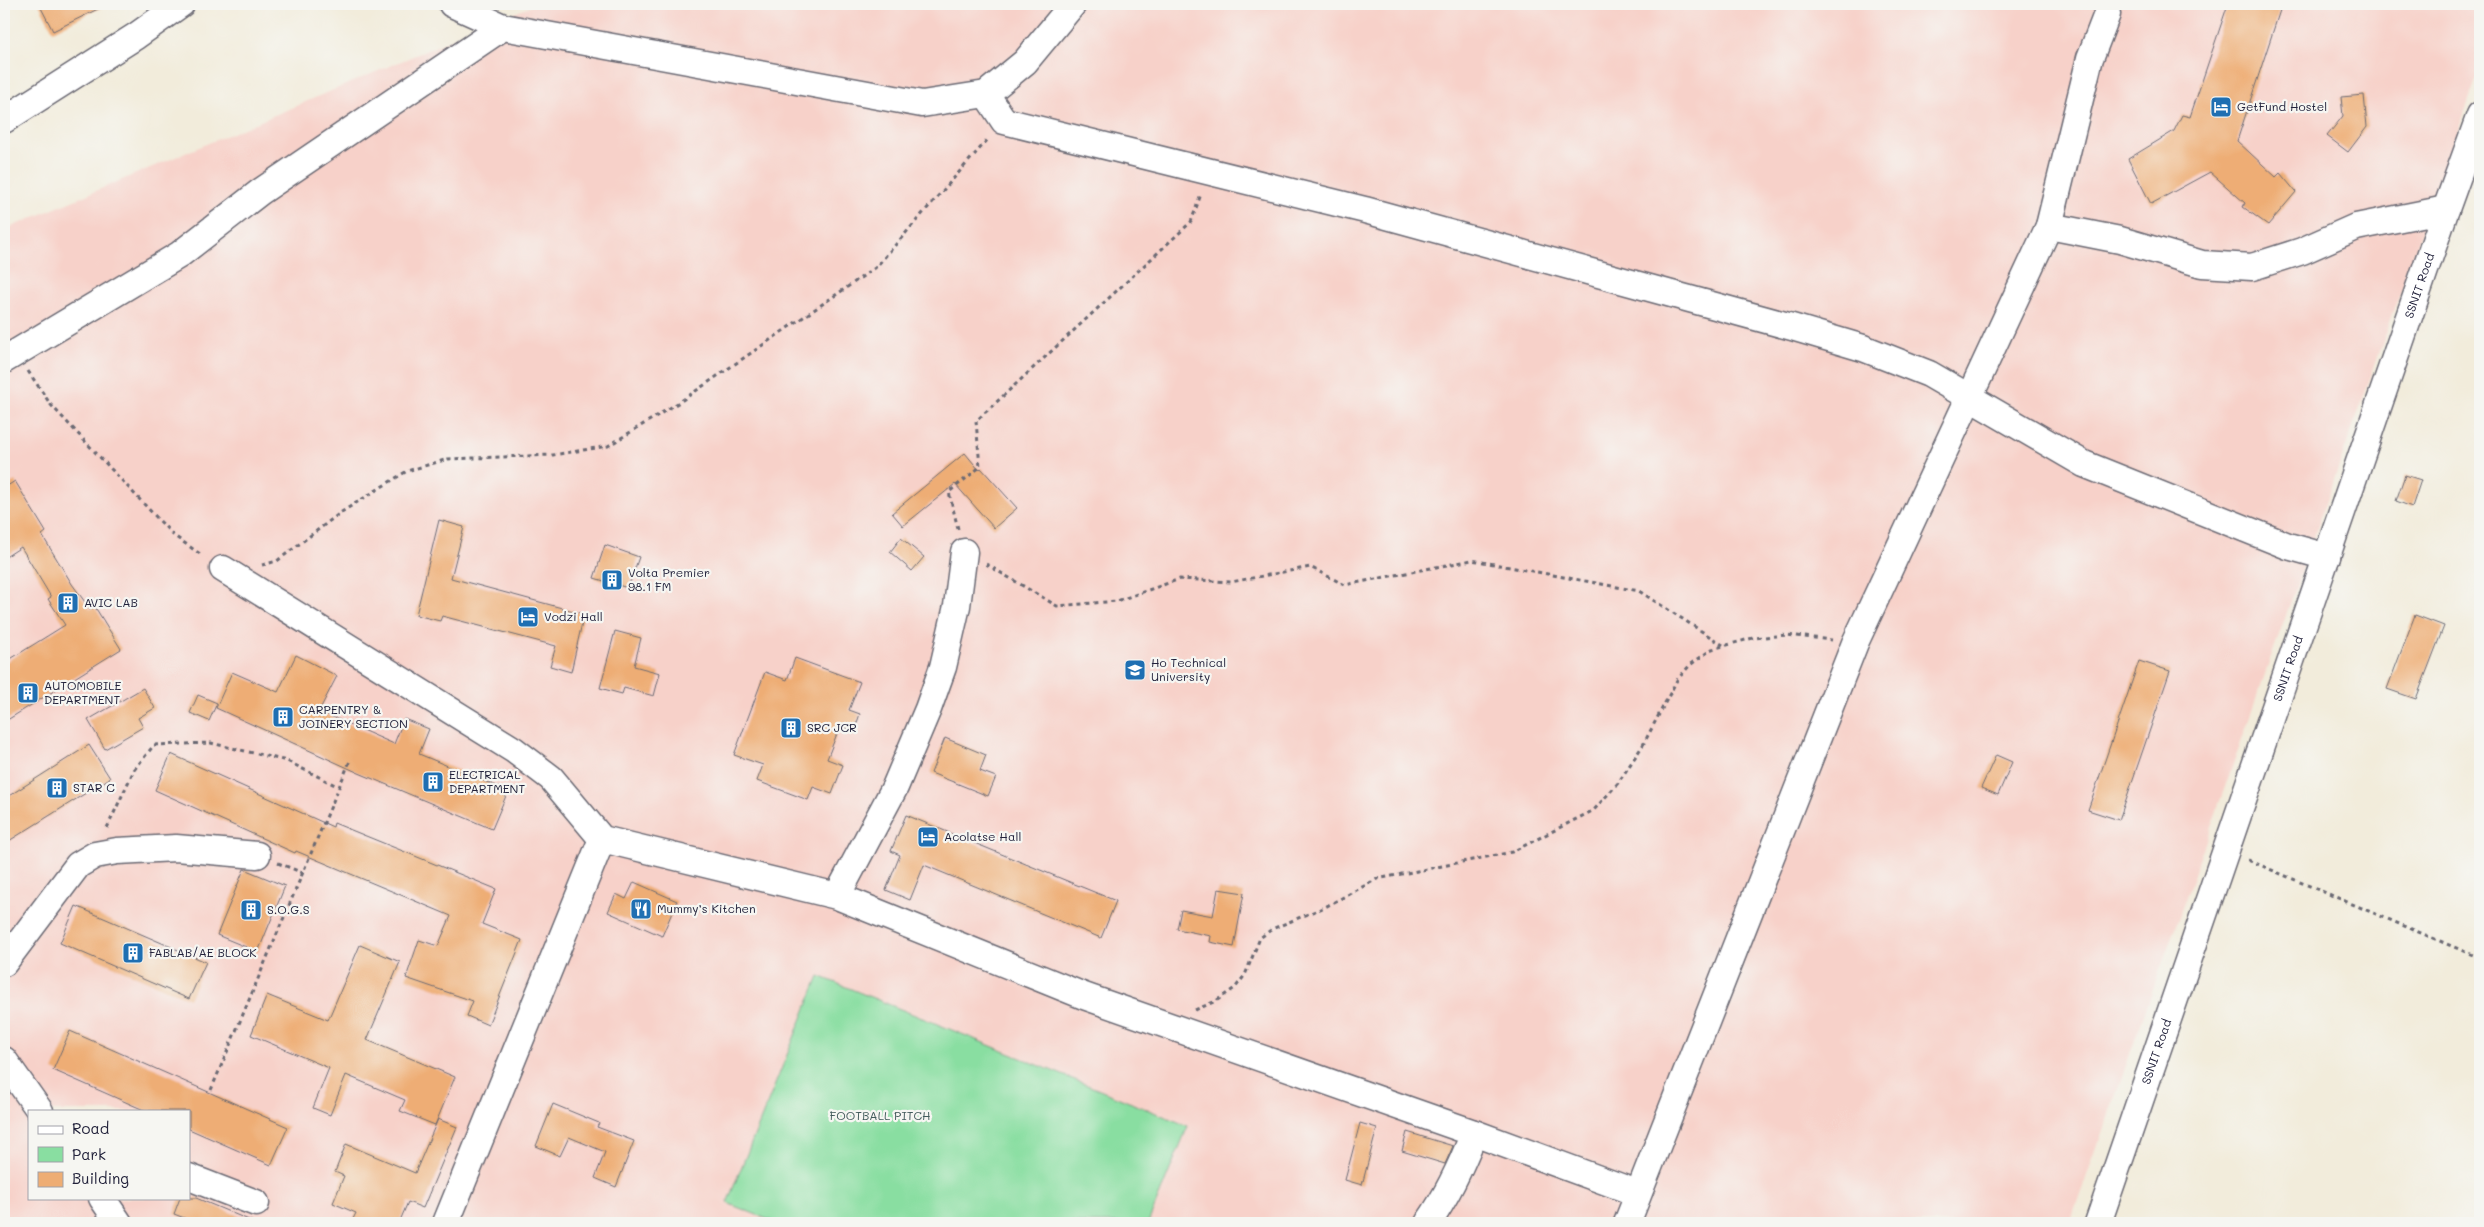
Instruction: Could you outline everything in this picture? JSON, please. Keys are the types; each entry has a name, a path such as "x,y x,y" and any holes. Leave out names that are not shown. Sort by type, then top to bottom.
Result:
{"street":[{"path":"4,120 136,36 181,4"},
{"path":"452,4 503,27 922,104 986,94 1025,62 1073,4"},
{"path":"1627,1223 1637,1193 1855,643 2049,226 2090,58 2107,14"},
{"path":"9,356 178,255 260,192 503,27"},
{"path":"986,94 1004,120 1202,168 1374,213 1792,327 1862,348 1936,378 2084,464 2288,546 2327,558"},
{"name":"SSNIT Road","path":"2098,1223 2446,209 2480,115"},
{"path":"2049,226 2120,240 2202,264 2252,267 2302,250 2356,227 2446,209"},
{"path":"837,896 895,788 928,709 943,667 957,606 964,552"},
{"path":"223,569 514,750 551,778 602,839 837,896 1084,996 1157,1020 1637,1193"},
{"path":"446,1223 602,839"},
{"path":"4,963 78,865 95,855 176,848 257,855"},
{"path":"4,1060 39,1110"},
{"path":"1428,1223 1438,1209 1474,1133"},
{"path":"190,1177 256,1203"},
{"path":"103,1200 119,1223"}],"path":[{"path":"258,566 277,561 340,513 407,471 448,459 553,455 608,446 681,402 875,268 1004,120"},
{"path":"1202,168 1204,188 1191,222 976,421 980,467 949,492 964,552 1057,606 1117,601 1180,579 1231,582 1310,567 1345,586 1472,560 1639,590 1724,644"},
{"path":"9,356 51,405 173,535 223,569"},
{"path":"1157,1020 1190,1012 1216,1001 1235,988 1245,975 1260,938 1272,929 1325,907 1377,879 1512,852 1594,810 1618,782 1643,745 1677,680 1705,654 1724,644 1787,636 1855,643"},
{"path":"104,854 107,828 134,770 154,745 211,743 287,761 339,787"},
{"path":"210,1090 350,761"},
{"path":"2226,852 2480,958"}],"shaded area":[{"name":"Ho Technical University","path":"536,4 2480,4 2480,69 2070,1223 4,1223 4,230"}],"green space":[{"name":"FOOTBALL PITCH","path":"819,976 1188,1126 1148,1223 777,1223 727,1203"}],"building":[{"path":"39,4 108,4 53,31"},
{"name":"GetFund Hostel","path":"2228,4 2282,4 2237,141 2276,177 2280,173 2296,192 2268,225 2243,207 2245,203 2210,172 2151,204 2128,159 2174,131 2182,115 2190,117"},
{"path":"2364,95 2367,127 2348,152 2327,136 2343,116 2341,97"},
{"path":"965,453 979,470 981,468 1017,508 994,528 955,484 903,526 892,513"},
{"path":"2405,475 2421,480 2412,507 2396,501"},
{"path":"15,481 46,532 42,535 72,584 90,609 95,607 121,649 4,722 4,663 65,625 48,599 51,597 21,547 4,558 4,488"},
{"path":"439,520 464,527 451,578 584,614 571,672 550,666 556,646 442,616 440,621 416,615"},
{"path":"901,538 924,557 912,571 890,552"},
{"path":"605,545 639,557 628,588 594,578"},
{"path":"2415,615 2444,626 2416,699 2387,689"},
{"path":"615,631 641,638 634,666 660,673 654,696 624,688 622,694 600,688"},
{"path":"296,655 337,676 319,711 394,744 404,719 429,729 419,754 508,791 492,829 359,773 216,708 232,672 278,692"},
{"name":"SRC JCR","path":"795,658 860,682 849,710 860,714 854,731 840,726 827,759 843,765 832,794 813,787 808,800 757,781 763,765 734,755 765,672 787,680"},
{"path":"2139,661 2170,671 2119,820 2088,810"},
{"path":"143,688 155,708 138,718 143,727 105,749 88,720"},
{"path":"198,695 217,703 209,721 190,713"},
{"path":"945,738 986,755 980,771 996,777 988,796 931,773"},
{"name":"STAR C","path":"89,745 110,778 4,844 4,799"},
{"path":"171,754 333,827 334,823 496,889 482,924 522,940 488,1025 467,1016 473,1001 406,978 419,940 438,946 451,916 296,851 295,853 155,790"},
{"path":"1996,755 2012,762 1998,795 1981,788"},
{"name":"Acolatse Hall","path":"906,815 1116,901 1101,938 924,865 910,900 886,890 900,855 891,851"},
{"name":"S.O.G.S","path":"244,869 285,886 258,952 217,935"},
{"name":"Mummy’s Kitchen","path":"634,882 677,901 662,936 608,912 616,894 626,899"},
{"path":"1218,889 1244,893 1234,947 1210,942 1211,936 1177,929 1181,910 1213,916"},
{"name":"FABLAB/AE BLOCK","path":"76,906 206,962 189,999 60,943"},
{"path":"360,945 400,962 367,1040 455,1077 435,1125 400,1111 405,1100 346,1075 330,1115 313,1108 329,1068 251,1035 267,995 328,1020"},
{"path":"70,1031 288,1127 271,1165 190,1129 190,1110 144,1110 53,1070"},
{"path":"553,1104 599,1123 597,1127 634,1141 616,1187 595,1178 605,1152 569,1137 560,1156 536,1146"},
{"path":"438,1119 457,1127 423,1208 408,1202 399,1223 351,1223 356,1213 333,1203 344,1176 335,1172 346,1144 415,1173"},
{"path":"1360,1123 1377,1128 1362,1185 1345,1180"},
{"path":"1407,1132 1453,1146 1445,1164 1402,1151"},
{"path":"196,1198 256,1223 197,1223 174,1214 179,1200"}],"place":[{"name":"GetFund Hostel","path":"2221,107"},
{"name":"Volta Premier 98.1 FM","path":"612,580"},
{"name":"AVIC LAB","path":"68,603"},
{"name":"Vodzi Hall","path":"528,617"},
{"name":"Ho Technical University","path":"1135,670"},
{"name":"AUTOMOBILE DEPARTMENT","path":"28,693"},
{"name":"CARPENTRY & JOINERY SECTION","path":"283,717"},
{"name":"SRC JCR","path":"791,728"},
{"name":"ELECTRICAL DEPARTMENT","path":"433,782"},
{"name":"STAR C","path":"57,788"},
{"name":"Acolatse Hall","path":"928,837"},
{"name":"Mummy’s Kitchen","path":"641,909"},
{"name":"S.O.G.S","path":"251,910"},
{"name":"FABLAB/AE BLOCK","path":"133,953"}]}
